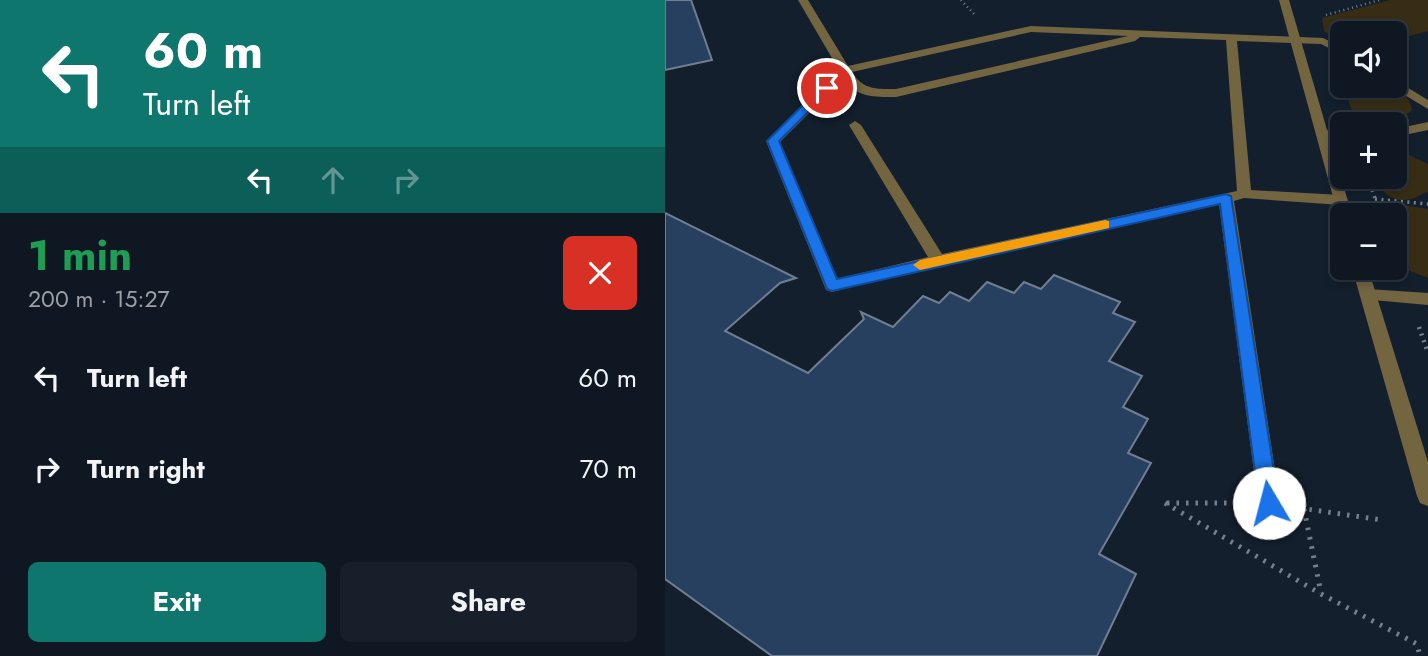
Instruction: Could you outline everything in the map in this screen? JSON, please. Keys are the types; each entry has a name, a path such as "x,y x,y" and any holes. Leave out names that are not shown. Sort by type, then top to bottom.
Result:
{"street":[{"path":"803,0 853,84 869,93 896,93 1156,33"},
{"path":"1284,0 1296,40 1324,134 1341,201 1235,196 938,260 832,286 773,141 845,70 1010,32 1069,29 1231,36 1296,40 1323,41 1330,45"},
{"path":"1231,36 1235,196 1269,503"},
{"path":"1407,92 1428,105"},
{"path":"855,125 938,260"},
{"path":"1407,130 1428,126"},
{"path":"1324,134 1330,134"},
{"path":"1364,280 1428,496"},
{"path":"1368,295 1428,299"}],"path":[{"path":"961,0 979,20"},
{"path":"1319,17 1380,0"},
{"path":"1371,189 1376,203"},
{"path":"1375,199 1428,204"},
{"path":"1165,503 1321,594 1417,644 1420,656"},
{"path":"1303,509 1321,594"}],"shaded area":[{"path":"1390,0 1428,0 1428,31 1407,37 1407,21 1330,21 1330,35 1324,31 1322,18"},
{"path":"1347,98 1407,98 1412,110 1407,114 1407,112 1353,112"},
{"path":"1407,154 1428,164 1428,192 1405,200 1389,196 1383,189 1407,189"},
{"path":"1407,206 1428,209 1428,278 1408,270"}],"building":[{"path":"665,0 691,0 712,60 665,70"},
{"path":"665,213 796,278 780,283 725,331 808,373 864,319 861,312 893,327 923,296 939,303 950,292 969,301 987,282 1014,293 1024,282 1041,289 1054,275 1120,302 1113,313 1135,322 1109,361 1142,376 1123,407 1148,419 1128,453 1151,463 1099,554 1136,574 1097,656 772,656 665,579"}],"slow traffic":[{"path":"920,265 1105,225"}],"route":[{"path":"827,88 773,141 832,286 938,260 1226,198 1269,503"}]}
